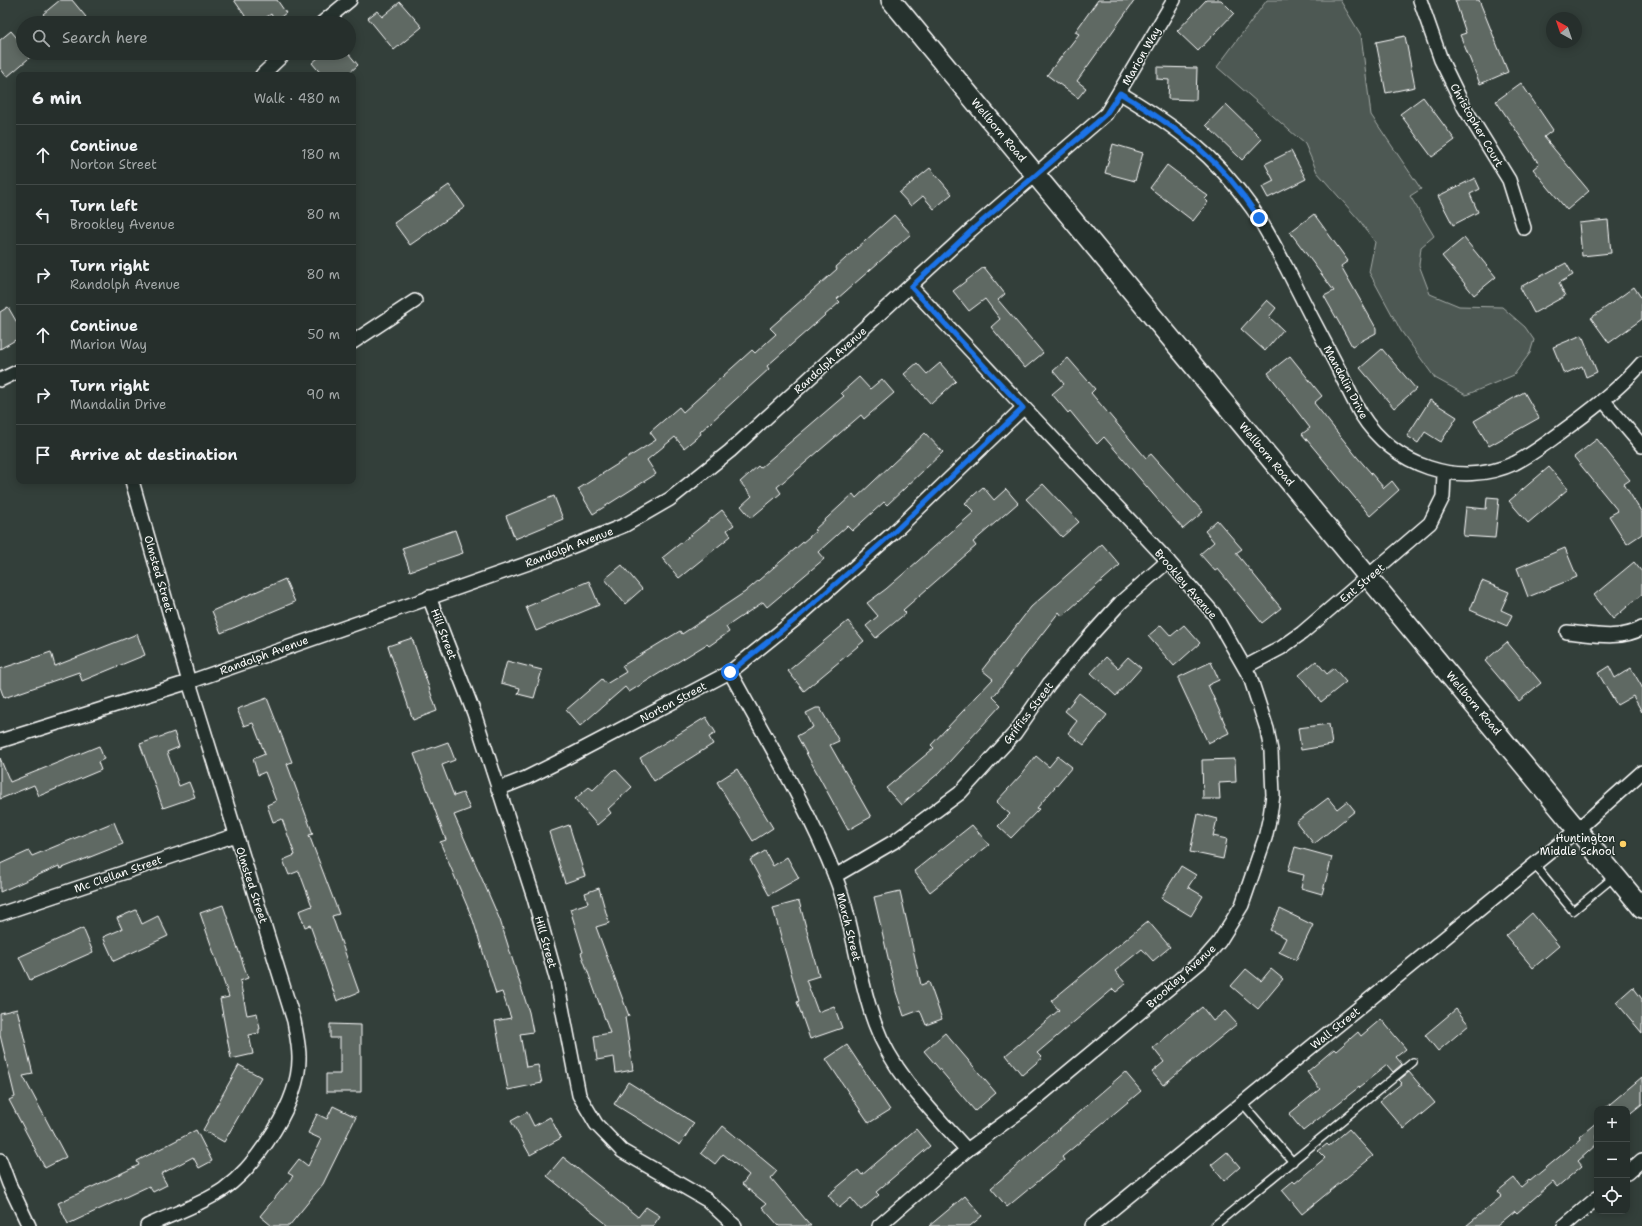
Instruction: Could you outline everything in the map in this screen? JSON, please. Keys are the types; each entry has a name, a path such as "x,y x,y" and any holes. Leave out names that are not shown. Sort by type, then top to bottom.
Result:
{"street":[{"path":"331,16 350,0"},
{"name":"Wellborn Road","path":"891,0 1642,908"},
{"name":"Marion Way","path":"1036,174 1106,114 1120,93 1174,0"},
{"name":"Christopher Court","path":"1420,0 1441,60 1464,107 1509,180 1524,228"},
{"path":"265,72 278,60"},
{"name":"Mandalin Drive","path":"1120,93 1182,133 1202,150 1236,187 1268,232 1362,415 1376,434 1399,454 1426,467 1444,473 1478,474 1516,462 1535,451 1603,400 1642,363"},
{"name":"Randolph Avenue","path":"0,741 189,682 429,596 546,557 625,525 670,499 730,450 972,230 1036,174"},
{"name":"Brookley Avenue","path":"879,1226 967,1150 1026,1107 1204,959 1219,942 1231,924 1250,885 1265,838 1273,795 1271,751 1267,729 1245,667 1214,614 1168,561 911,287"},
{"path":"356,340 415,301"},
{"path":"0,380 16,372"},
{"path":"1603,400 1642,446"},
{"name":"Norton Street","path":"498,789 526,778 566,758 730,672 797,618 893,533 1023,408"},
{"name":"Ent Street","path":"1245,667 1281,648 1302,633 1430,524 1443,497 1444,473"},
{"name":"Olmsted Street","path":"133,484 189,682 294,1021 299,1058 297,1078 280,1121 259,1154 241,1175 223,1189 205,1199 147,1226"},
{"name":"Griffiss Street","path":"835,876 895,841 960,793 1015,733 1049,684 1091,634 1121,602 1168,561"},
{"name":"Hill Street","path":"429,596 474,713 534,898 557,981 580,1095 596,1124 622,1151 707,1200 735,1226"},
{"path":"1567,632 1609,636 1634,633 1642,628"},
{"name":"March Street","path":"730,672 801,803 835,876 845,905 866,996 875,1025 888,1053 910,1085 967,1150"},
{"name":"Wall Street","path":"1092,1226 1578,829 1642,772"},
{"name":"Mc Clellan Street","path":"0,914 236,835"},
{"path":"0,1160 9,1184 29,1226"},
{"path":"1630,1170 1642,1160"},
{"path":"1564,1226 1594,1201"}],"lane":[{"path":"1534,864 1573,911 1616,875"},
{"path":"1214,1226 1413,1062"},
{"path":"1243,1104 1292,1162"}],"shaded area":[{"path":"1267,0 1340,0 1361,35 1371,115 1421,189 1410,196 1434,236 1421,247 1419,265 1430,294 1459,306 1502,307 1525,327 1534,340 1530,353 1514,375 1466,395 1435,378 1401,331 1369,272 1375,242 1360,221 1317,172 1305,144 1217,67"}],"building":[{"path":"60,0 72,0 85,16 45,16 43,14"},
{"path":"234,0 277,0 286,13 282,16 272,16 271,14 268,16 245,16"},
{"path":"1098,0 1135,0 1077,81 1086,88 1078,98 1047,75 1079,34 1075,32"},
{"path":"1206,0 1221,0 1234,13 1198,51 1177,31"},
{"path":"1455,0 1479,0 1508,72 1480,84 1460,35 1466,33"},
{"path":"400,2 422,27 394,50 368,18 377,11 382,17"},
{"path":"11,31 16,37 16,60 27,60 7,77 0,68 0,40"},
{"path":"1405,36 1415,87 1386,93 1376,42"},
{"path":"316,60 354,60 358,65 350,72 320,72 312,63"},
{"path":"1157,67 1197,68 1196,100 1168,99 1169,80 1157,79"},
{"path":"1521,83 1553,130 1544,137 1589,191 1567,210 1533,169 1539,164 1496,101"},
{"path":"1423,97 1455,140 1432,157 1400,114"},
{"path":"1226,104 1262,139 1242,160 1206,125"},
{"path":"1113,144 1143,153 1135,181 1105,173"},
{"path":"1291,151 1306,179 1268,198 1262,187 1274,181 1265,164"},
{"path":"1167,165 1208,196 1205,199 1208,202 1193,221 1150,188"},
{"path":"930,168 952,194 934,209 923,196 911,206 899,193"},
{"path":"1475,178 1480,189 1470,194 1478,212 1453,225 1438,196"},
{"path":"449,185 465,207 410,245 394,223"},
{"path":"1314,214 1348,261 1341,266 1376,328 1376,333 1352,346 1324,296 1334,291 1290,232"},
{"path":"894,215 911,234 837,299 840,302 767,366 769,369 700,432 701,434 684,448 675,437 647,460 656,474 593,514 578,489 656,440 650,432 679,407 683,412 752,350 755,353 776,334 770,328 837,269 836,267"},
{"path":"1608,220 1611,253 1582,256 1579,223"},
{"path":"1464,238 1496,277 1474,295 1442,256"},
{"path":"1566,263 1573,275 1559,283 1565,296 1534,313 1520,287"},
{"path":"984,267 1005,294 998,300 1043,353 1025,368 991,327 1000,319 985,299 969,311 953,291"},
{"path":"1634,287 1642,299 1642,319 1609,343 1591,318"},
{"path":"1267,300 1276,308 1269,317 1283,330 1265,351 1241,329"},
{"path":"8,307 16,321 16,340 0,349 0,312"},
{"path":"1582,335 1597,372 1586,377 1582,366 1564,374 1553,347"},
{"path":"1382,349 1416,389 1394,408 1360,368"},
{"path":"1290,356 1322,396 1314,403 1357,457 1384,488 1392,481 1399,490 1370,516 1302,434 1310,428 1268,373"},
{"path":"1068,358 1095,389 1091,393 1146,458 1151,454 1203,512 1183,529 1104,437 1097,444 1070,411 1068,413 1052,394 1064,384 1053,371"},
{"path":"917,363 927,374 940,363 956,381 931,404 904,374"},
{"path":"859,377 870,389 882,379 894,393 864,419 861,415 777,487 781,493 751,518 741,506 752,496 740,482 758,466 760,468 844,396 841,393"},
{"path":"1524,392 1539,418 1489,446 1474,421"},
{"path":"1430,400 1457,417 1441,442 1425,432 1418,443 1407,436"},
{"path":"925,433 943,452 887,505 884,502 852,531 847,526 818,552 824,559 767,607 763,602 726,627 729,632 709,646 707,644 629,692 625,687 580,726 566,710 602,679 606,684 626,672 622,666 680,631 682,634 745,592 816,531 814,530 853,494 856,498"},
{"path":"1597,439 1630,480 1624,484 1642,513 1642,534 1627,544 1609,516 1618,511 1574,457"},
{"path":"1549,467 1568,489 1528,523 1509,501"},
{"path":"1043,484 1079,522 1062,537 1026,499"},
{"path":"983,487 994,500 1006,489 1018,503 973,542 976,546 903,610 906,613 876,638 866,626 878,616 867,603 886,589 974,512 965,503"},
{"path":"554,496 563,519 515,539 506,516"},
{"path":"1487,497 1499,498 1495,538 1463,536 1466,507 1486,509"},
{"path":"722,510 734,525 727,530 731,536 679,578 662,558"},
{"path":"1217,520 1242,549 1236,553 1281,608 1262,623 1218,569 1215,571 1200,554 1214,542 1205,531"},
{"path":"455,530 463,553 410,571 402,548"},
{"path":"1102,544 1120,565 1062,616 1059,612 993,697 1001,705 940,772 901,805 886,788 934,748 931,745 993,679 982,670 1031,607"},
{"path":"1565,548 1577,577 1528,597 1517,568"},
{"path":"1634,562 1642,572 1642,594 1613,619 1594,595"},
{"path":"622,565 642,589 625,604 605,579"},
{"path":"285,579 295,602 221,633 212,611"},
{"path":"589,581 599,605 536,631 526,607"},
{"path":"1482,581 1509,592 1501,610 1512,615 1507,626 1470,610"},
{"path":"848,621 864,641 804,691 788,671"},
{"path":"1161,625 1171,636 1184,625 1200,643 1174,666 1148,636"},
{"path":"137,634 145,655 82,681 79,672 4,698 0,687 0,669 51,652 55,666"},
{"path":"412,638 437,711 413,720 388,646"},
{"path":"1507,642 1541,683 1519,701 1485,661"},
{"path":"1106,657 1118,668 1128,657 1141,668 1116,696 1091,673"},
{"path":"507,661 542,670 534,698 518,694 520,688 501,683"},
{"path":"1316,661 1327,674 1334,668 1346,682 1321,702 1299,675"},
{"path":"1211,662 1219,680 1208,685 1229,733 1208,743 1179,681 1179,677"},
{"path":"1609,666 1615,678 1631,668 1642,687 1642,712 1633,696 1617,705 1598,673"},
{"path":"1079,693 1107,715 1084,745 1068,733 1077,721 1065,711"},
{"path":"267,698 292,762 287,764 313,834 309,835 339,914 332,916 359,992 337,1001 310,925 305,927 299,911 312,906 299,871 289,875 283,860 295,855 282,819 273,822 267,805 276,801 265,772 258,775 253,759 265,754 253,723 244,726 237,709"},
{"path":"816,708 820,708 839,741 830,745 871,817 848,830 797,736 813,727 806,713"},
{"path":"706,717 716,733 709,737 713,744 654,781 640,758"},
{"path":"1329,724 1332,745 1301,750 1298,728"},
{"path":"174,732 179,747 167,752 179,786 189,782 195,797 163,808 140,744"},
{"path":"448,742 455,760 442,765 454,796 463,793 470,809 454,815 500,920 529,1012 533,1032 520,1034 526,1067 538,1065 542,1083 508,1090 495,1021 511,1018 502,992 496,994 473,920 440,842 446,840 414,754"},
{"path":"99,746 104,759 98,762 101,770 39,796 34,785 0,799 0,758 10,782"},
{"path":"1036,756 1049,767 1058,756 1072,767 1037,808 1039,809 1011,838 998,826 1010,814 996,802"},
{"path":"1235,759 1236,782 1219,783 1220,799 1203,799 1202,760"},
{"path":"615,769 632,787 608,809 611,813 597,825 575,799 589,787 593,790"},
{"path":"737,769 773,828 753,841 717,782"},
{"path":"1328,798 1337,809 1347,801 1355,811 1314,844 1296,822"},
{"path":"1198,814 1217,819 1213,836 1227,839 1223,859 1190,852"},
{"path":"114,822 123,844 60,869 59,866 0,892 0,864 29,851 32,856"},
{"path":"569,825 585,876 565,883 549,832"},
{"path":"972,825 989,845 930,892 914,871"},
{"path":"1295,847 1332,857 1322,894 1301,888 1304,875 1288,871"},
{"path":"765,851 773,866 787,857 799,878 769,895 750,860"},
{"path":"1181,866 1196,875 1188,887 1203,896 1191,916 1161,898"},
{"path":"599,888 609,923 596,927 629,1016 625,1017 633,1070 616,1073 614,1057 597,1060 594,1036 610,1033 581,953 583,952 570,909 588,903 585,893"},
{"path":"900,891 921,985 929,982 942,1019 926,1025 920,1010 904,1016 896,992 874,897"},
{"path":"799,901 819,976 806,980 818,1012 834,1006 842,1028 810,1039 797,1002 799,1001 773,908"},
{"path":"223,905 248,978 240,981 247,1015 257,1013 260,1029 259,1033 249,1035 253,1054 231,1059 220,999 229,997 200,913"},
{"path":"1280,909 1313,925 1296,960 1279,952 1286,938 1270,930"},
{"path":"136,910 142,924 158,916 168,936 114,961 103,937 122,929 117,918"},
{"path":"1532,913 1559,946 1533,968 1506,936"},
{"path":"1148,921 1170,947 1153,961 1142,949 1115,971 1126,984 1116,992 1113,989 1037,1053 1042,1058 1022,1075 1006,1055 1059,1010 1051,1001"},
{"path":"83,928 93,952 30,980 19,957"},
{"path":"1246,969 1261,981 1271,969 1283,979 1258,1009 1231,986"},
{"path":"1633,987 1642,999 1642,1033 1616,1002"},
{"path":"1202,1007 1213,1021 1225,1011 1237,1024 1163,1085 1152,1072 1164,1062 1153,1048"},
{"path":"17,1009 33,1074 23,1076 66,1157 45,1168 9,1100 15,1097 0,1035 0,1013"},
{"path":"1456,1009 1469,1025 1438,1051 1425,1035"},
{"path":"1381,1019 1406,1049 1396,1057 1402,1064 1393,1072 1387,1065 1303,1131 1289,1114 1320,1089 1307,1072 1334,1049 1336,1051 1358,1032 1361,1036"},
{"path":"330,1024 361,1025 361,1092 326,1092 326,1074 340,1074 340,1038 330,1038"},
{"path":"945,1033 996,1093 975,1111 924,1051"},
{"path":"847,1045 890,1110 869,1123 826,1059"},
{"path":"239,1065 261,1077 224,1142 203,1130"},
{"path":"1125,1072 1141,1091 1062,1157 1064,1160 1007,1207 991,1188"},
{"path":"1409,1072 1435,1103 1404,1129 1380,1101 1402,1083 1399,1080"},
{"path":"1642,1077 1642,1104 1630,1114 1630,1106 1608,1106"},
{"path":"628,1082 694,1123 680,1145 614,1104"},
{"path":"333,1106 356,1117 323,1184 289,1226 272,1226 260,1216 293,1176 288,1173 299,1159 308,1166 321,1139 308,1133 317,1114 327,1119"},
{"path":"527,1112 534,1126 550,1117 561,1138 530,1155 511,1121"},
{"path":"1594,1124 1594,1147 1578,1161 1582,1166 1557,1187 1553,1182 1517,1213 1515,1211 1497,1226 1466,1226 1502,1196 1498,1191 1514,1178 1521,1187 1581,1139 1580,1136"},
{"path":"723,1126 777,1171 771,1178 811,1226 779,1226 762,1207 766,1204 742,1184 749,1175 723,1154 715,1164 701,1153"},
{"path":"916,1129 930,1146 876,1192 879,1195 861,1210 851,1198 839,1208 828,1195 858,1170 862,1175"},
{"path":"1349,1129 1373,1156 1302,1214 1282,1190 1293,1181 1295,1183 1325,1158 1318,1151 1327,1144 1329,1146"},
{"path":"196,1130 212,1161 199,1168 193,1157 161,1174 167,1185 153,1192 149,1186 68,1224 58,1203 139,1165 137,1161"},
{"path":"1227,1152 1240,1167 1224,1181 1211,1165"},
{"path":"563,1157 638,1217 646,1207 660,1216 653,1226 609,1226 547,1176"},
{"path":"965,1196 982,1216 970,1226 929,1226"}],"place":[{"name":"Huntington Middle School","path":"1623,844"}],"route":[{"path":"730,672 797,618 893,533 1023,408 911,287 972,230 1106,114 1120,93 1162,118 1202,150 1236,187 1259,218"}]}
